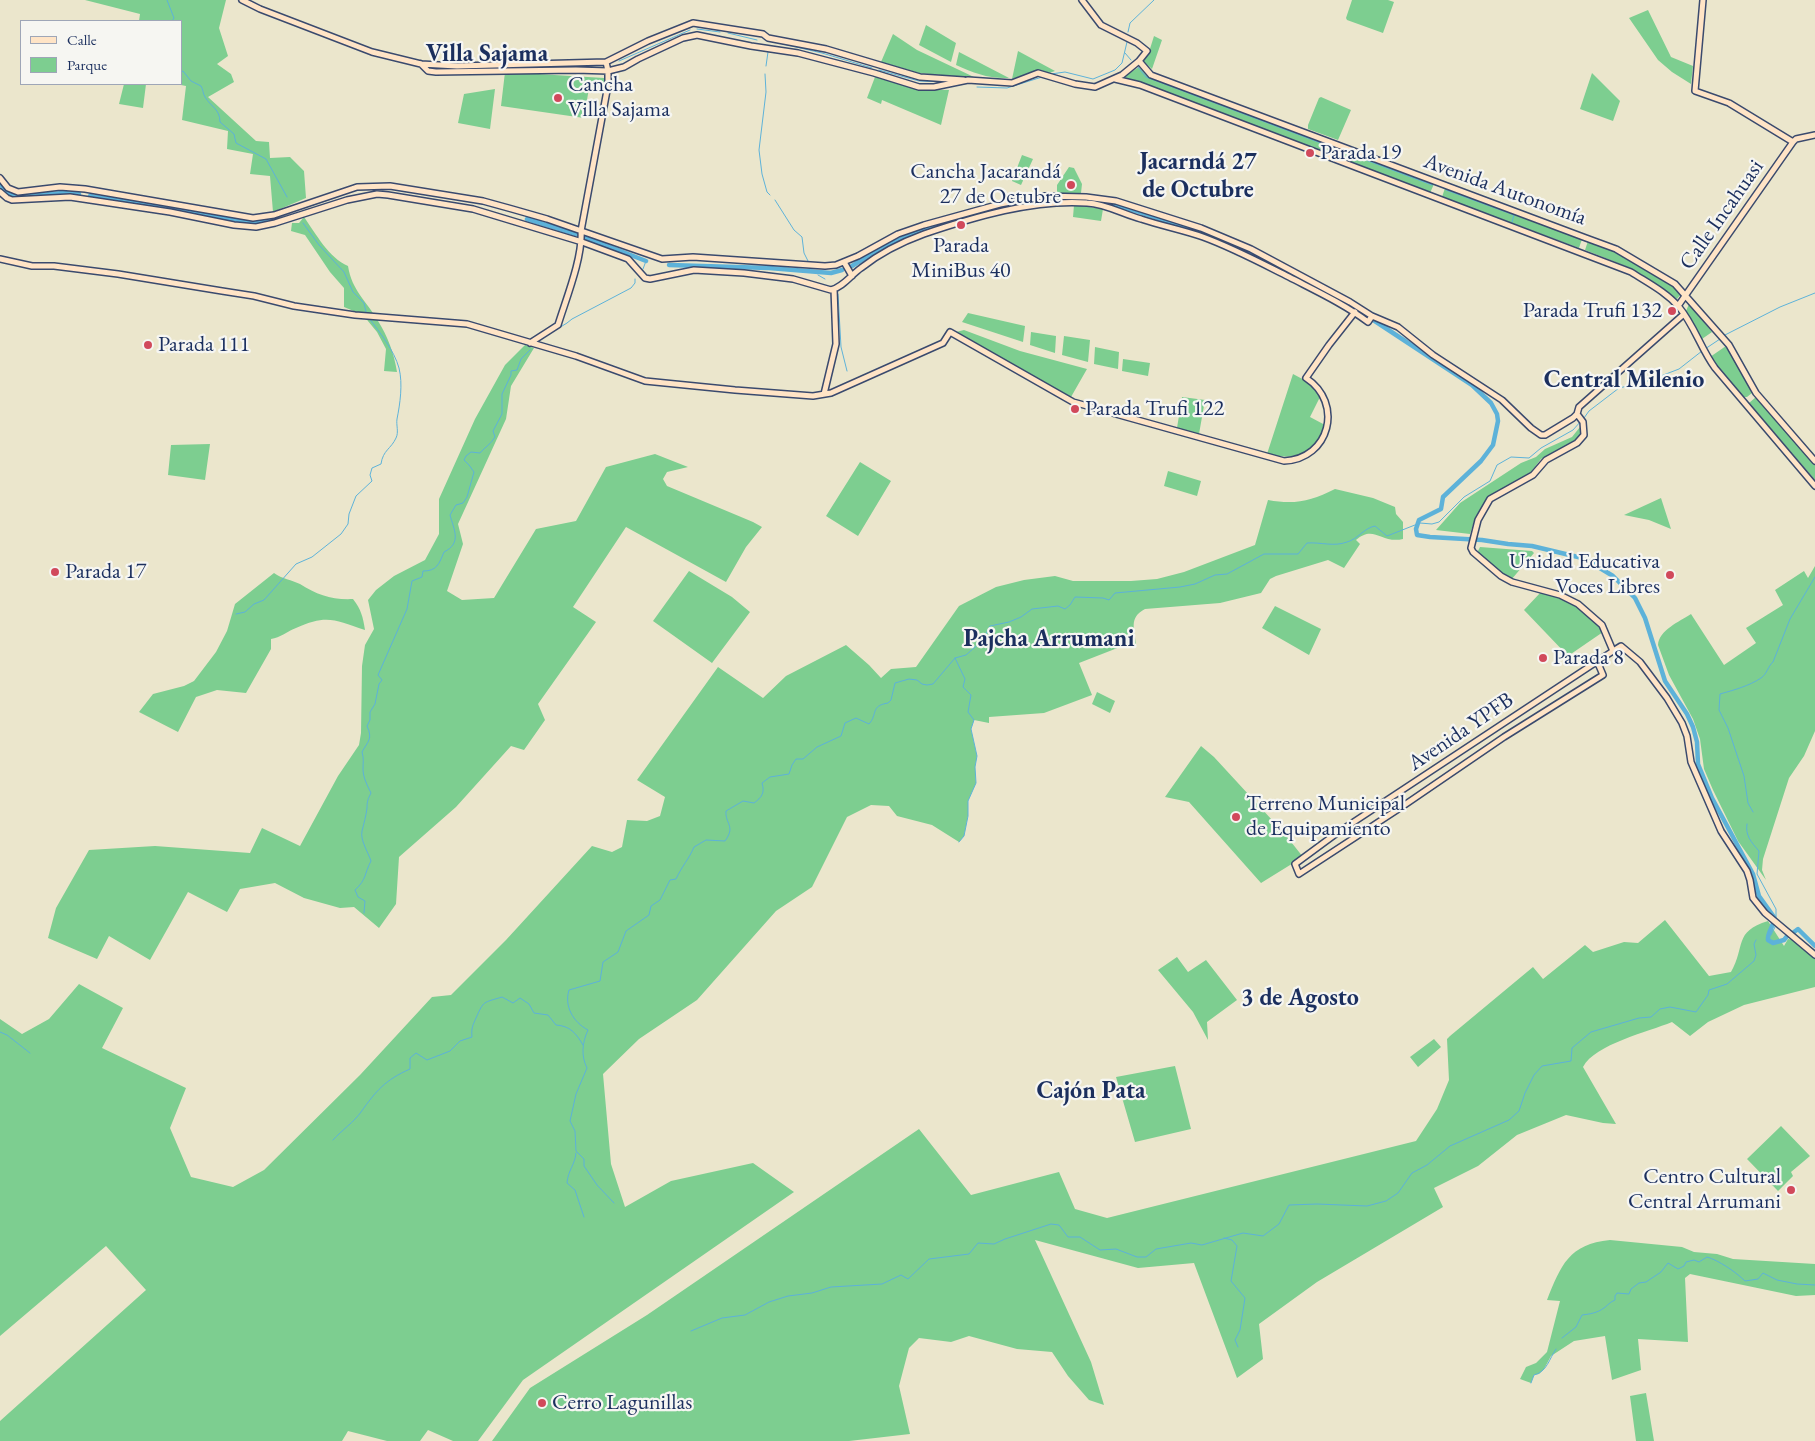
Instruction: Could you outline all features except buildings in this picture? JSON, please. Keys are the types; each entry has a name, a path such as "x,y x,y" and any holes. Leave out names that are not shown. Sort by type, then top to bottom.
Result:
{"street":[{"path":"242,0 260,9 372,52 421,64 457,66 606,62 648,41 693,23 763,34 768,38 835,52 920,77 1012,83 1038,74 1075,84 1095,87 1115,79 1139,62 1147,51 1137,43 1101,25 1082,0"},
{"path":"1703,0 1695,91 1730,103 1793,142 1796,139 1815,135"},
{"path":"421,64 428,71 436,72 608,71 624,67 683,38 697,35 798,53 919,87 934,87 968,80"},
{"path":"530,343 558,325 582,242 581,231 608,88 606,62"},
{"name":"Avenida Autonomía","path":"1139,62 1151,75 1616,249 1675,284 1686,295 1729,345 1756,393 1815,461"},
{"name":"Avenida Autonomía","path":"1115,79 1140,86 1621,268 1663,292 1684,314 1705,355 1715,368 1815,486"},
{"name":"Calle Incahuasi","path":"1678,306 1793,142"},
{"path":"0,178 8,188 18,192 60,188 85,190 253,218 268,216 357,187 390,186 483,201 547,219 662,259 694,257 825,266 844,262 858,256 898,234 965,214 1036,197 1086,196 1116,201 1201,228 1237,243 1343,298 1372,316 1398,328 1433,355 1492,392 1541,435 1545,435 1580,418"},
{"path":"0,192 12,200 24,201 59,196 84,198 248,227 265,226 347,200 377,194 388,195 473,209 582,242 628,259 645,278 650,279 694,270 744,272 793,279 831,290 894,247 925,234 996,213 1025,207 1098,204 1202,237 1236,250 1355,312 1368,322 1372,316"},
{"path":"294,208 298,216"},
{"path":"0,258 32,266 54,266 118,274 254,296 294,306 355,315 461,323 576,356 645,381 775,394 813,396 838,391 943,343 950,332 1073,402 1263,456 1289,461 1300,458 1311,451 1325,434 1328,414 1326,400 1318,388 1306,378 1329,344 1355,312"},
{"path":"844,262 852,276"},
{"path":"824,394 837,335 834,289"},
{"path":"1613,651 1602,625 1578,604 1560,595 1508,580 1473,552 1473,540 1478,520 1490,499 1533,475 1546,460 1577,443 1584,435 1579,407 1684,314"},
{"name":"Avenida YPFB","path":"1597,661 1603,675 1496,742 1299,874 1295,864 1337,833 1597,661 1622,646 1640,662 1682,723 1687,736 1691,762 1721,831 1747,871 1753,898 1771,918 1815,955"},
{"path":"1304,857 1306,870"}],"green space":[{"path":"85,0 226,0 219,28 228,56 217,64 231,74 234,82 208,97 256,141 269,142 270,158 290,157 304,171 306,198 273,212 270,176 250,174 253,154 227,149 228,131 182,120 186,86 181,85 182,20 139,20 140,14"},
{"path":"1352,0 1388,0 1394,2 1383,33 1347,20"},
{"path":"1648,10 1671,57 1693,66 1691,84 1658,60 1629,18"},
{"path":"926,25 956,43 951,62 919,45"},
{"path":"893,34 917,50 976,78 919,73 881,62"},
{"path":"1154,36 1162,40 1152,69 1143,61 1149,52"},
{"path":"1018,51 1055,71 1046,74 1035,71 1012,79"},
{"path":"959,52 1009,78 995,78 982,75 956,65"},
{"path":"1139,67 1147,76 1434,184 1430,193 1142,83 1122,78"},
{"path":"505,72 604,78 604,90 589,88 584,118 501,106"},
{"path":"1592,73 1620,101 1613,121 1580,109"},
{"path":"875,77 917,89 949,90 941,125 882,100 881,104 867,98"},
{"path":"124,85 146,85 143,108 119,104"},
{"path":"495,89 490,129 458,123 464,94"},
{"path":"1321,97 1351,110 1338,140 1308,129 1308,125"},
{"path":"1022,155 1033,159 1021,185 1012,181"},
{"path":"1069,167 1074,168 1082,184 1081,193 1057,193 1057,185"},
{"path":"1445,188 1582,239 1579,248 1442,197"},
{"path":"1074,205 1103,209 1101,221 1073,217"},
{"path":"304,217 329,251 348,266 356,289 388,339 397,372 384,371 386,349 377,332 363,315 344,307 344,288 330,272 305,235 291,231 292,223 299,223"},
{"path":"1588,241 1615,252 1675,288 1681,294 1677,299 1633,269 1585,250"},
{"path":"1689,304 1712,332 1702,339 1686,311"},
{"path":"968,313 1025,326 1023,342 962,322"},
{"path":"964,330 1020,351 1087,369 1071,397 956,332"},
{"path":"1031,332 1056,336 1055,353 1030,345"},
{"path":"1064,336 1090,340 1088,362 1062,355"},
{"path":"525,345 534,348 511,386 506,419 458,524 463,544 447,591 462,600 494,598 536,529 576,521 606,467 655,454 688,467 667,472 663,479 667,486 762,527 746,547 726,582 626,527 573,607 596,622 538,704 545,720 524,750 511,746 456,807 399,857 396,904 379,928 354,907 340,908 304,898 275,883 240,889 227,912 188,892 150,960 109,936 97,959 48,938 56,908 89,850 155,846 250,853 262,828 300,846 338,776 359,745 361,733 362,666 365,645 374,629 368,600 376,590 394,576 425,560 439,534 439,499 475,419 505,365"},
{"path":"1726,346 1739,366 1752,393 1747,397 1744,397 1710,357"},
{"path":"1095,347 1119,352 1118,369 1094,364"},
{"path":"1123,359 1150,363 1148,376 1122,371"},
{"path":"1293,374 1308,382 1320,397 1310,417 1325,425 1322,435 1311,449 1304,453 1295,456 1267,454"},
{"path":"1182,397 1205,400 1199,434 1177,428"},
{"path":"1756,397 1815,465 1815,480 1749,403"},
{"path":"1580,427 1582,433 1575,441 1541,459 1531,472 1488,497 1475,518 1470,534 1436,530 1460,503 1521,463 1536,457 1545,449 1572,437"},
{"path":"210,444 205,480 168,475 171,445"},
{"path":"860,462 891,481 858,536 826,516"},
{"path":"1168,471 1201,481 1197,496 1164,486"},
{"path":"1335,489 1373,498 1395,507 1396,514 1403,522 1403,539 1389,539 1373,534 1362,536 1356,540 1360,544 1344,568 1328,560 1276,576 1270,579 1261,593 1220,603 1145,609 1134,620 1136,646 1120,647 1079,663 1092,695 1044,713 989,717 989,723 974,720 971,729 977,756 975,767 976,783 968,801 968,816 964,836 959,842 932,825 897,816 889,806 871,805 847,817 812,887 776,911 697,1000 639,1039 603,1074 611,1164 625,1207 671,1181 753,1163 794,1192 523,1380 478,1441 453,1441 428,1430 420,1441 387,1441 348,1431 342,1441 0,1441 0,1421 146,1290 106,1246 0,1336 0,1019 22,1034 49,1019 79,984 123,1008 102,1048 186,1088 170,1128 191,1177 233,1187 264,1170 360,1075 432,997 451,995 506,940 592,846 612,852 622,847 627,820 647,821 660,816 665,797 637,780 718,667 763,698 786,676 846,645 881,678 891,669 916,667 959,606 996,587 1024,580 1055,576 1073,581 1131,581 1157,579 1184,572 1255,545 1268,500 1303,501"},
{"path":"1661,498 1671,529 1649,520 1624,515"},
{"path":"1480,547 1532,551 1534,553 1511,580 1479,554"},
{"path":"1815,566 1815,731 1804,756 1789,778 1763,859 1762,870 1766,880 1738,841 1713,790 1704,769 1700,739 1693,719 1669,675 1658,645 1659,640 1666,631 1691,614 1724,665 1756,643 1746,628 1783,605 1775,590 1804,571 1808,578"},
{"path":"689,571 732,597 750,612 712,663 653,621"},
{"path":"274,573 325,596 338,599 353,599 361,613 365,630 338,621 324,620 293,629 271,639 271,649 246,693 217,690 196,697 178,732 139,712 153,694 184,686 194,681 216,652 227,631 235,604"},
{"path":"1541,592 1568,601 1584,611 1603,632 1568,656 1524,610"},
{"path":"1275,606 1321,629 1309,655 1262,628"},
{"path":"1097,692 1115,701 1110,713 1092,704"},
{"name":"Terreno Municipal de Equipamiento","path":"1201,746 1214,757 1284,833 1303,857 1261,883 1189,802 1165,797"},
{"path":"1665,920 1709,976 1731,972 1745,935 1757,925 1768,921 1784,946 1788,939 1793,940 1815,958 1815,987 1744,1005 1708,1022 1690,1036 1672,1022 1610,1045 1599,1052 1589,1059 1583,1067 1616,1124 1566,1115 1517,1135 1478,1166 1434,1188 1443,1207 1317,1282 1259,1324 1263,1359 1237,1378 1194,1263 1138,1268 1035,1240 1091,1362 1104,1405 1089,1400 1068,1376 1052,1352 1017,1349 969,1336 951,1342 919,1338 909,1348 899,1386 910,1434 849,1441 492,1441 530,1388 647,1315 919,1129 971,1195 1059,1172 1075,1209 1107,1218 1416,1141 1437,1109 1449,1080 1447,1039 1450,1036 1533,967 1543,979 1585,945 1593,952 1624,942 1638,943"},
{"path":"1177,957 1188,972 1206,960 1237,1000 1207,1022 1208,1040 1193,1012 1158,970"},
{"path":"1434,1039 1441,1047 1418,1067 1410,1057"},
{"path":"1175,1066 1191,1129 1135,1142 1116,1077"},
{"path":"1781,1126 1810,1156 1791,1172 1793,1176 1778,1191 1747,1159"},
{"path":"1610,1240 1682,1247 1694,1252 1717,1254 1733,1259 1815,1264 1815,1295 1796,1296 1690,1274 1685,1278 1688,1342 1638,1339 1641,1370 1612,1380 1605,1336 1574,1341 1551,1356 1544,1369 1539,1374 1534,1375 1531,1383 1520,1379 1526,1367 1536,1363 1547,1352 1560,1301 1547,1300 1562,1267 1568,1258 1585,1246"},
{"path":"1646,1393 1654,1441 1636,1441 1630,1396"}],"waterway":[{"path":"167,0 174,18 173,20"},
{"path":"1128,32 1130,23 1154,0"},
{"path":"697,29 720,32"},
{"path":"619,61 690,30"},
{"path":"728,33 757,40"},
{"path":"770,41 822,53 872,68"},
{"path":"1051,74 1065,72 1093,79 1115,70 1122,63 1127,42"},
{"path":"766,66 768,52"},
{"path":"1125,53 1131,60"},
{"path":"1138,67 1146,77 1432,185"},
{"path":"879,70 919,81 947,82"},
{"path":"182,72 191,81 201,86 205,97 215,108 220,122 234,134 236,143 266,159 287,197"},
{"path":"765,74 766,92 759,150 762,174 767,192 770,195"},
{"path":"977,87 1007,88 1042,77"},
{"path":"0,184 8,193 15,197 63,193 79,194"},
{"path":"1446,190 1514,215 1512,222"},
{"path":"90,196 251,222 278,218"},
{"path":"852,266 884,246 929,228 1013,204 1070,199"},
{"path":"775,200 794,230 802,237 804,253 809,263"},
{"path":"1105,201 1193,229 1245,250 1352,306 1472,385 1491,403 1497,414 1498,421 1493,445 1481,461 1443,497 1441,509 1419,520 1416,529 1417,535 1532,546 1578,557 1613,576 1635,598 1645,618 1665,681 1687,714 1693,727 1697,742 1698,764 1712,798 1753,874 1759,896 1774,917 1768,940 1773,943 1784,940 1788,935"},
{"path":"527,219 576,234"},
{"path":"303,223 319,245 344,272 353,292 364,303 366,312"},
{"path":"582,236 646,261"},
{"path":"643,269 646,261"},
{"path":"669,265 769,268 831,273 842,270"},
{"path":"818,275 825,279"},
{"path":"541,339 572,319 631,288 635,283 635,279"},
{"path":"1723,336 1780,307 1815,293"},
{"path":"838,294 841,347 847,371"},
{"path":"236,614 245,612 254,604 264,600 296,564 312,557 341,534 348,524 349,514 356,496 372,481 370,475 372,468 381,464 383,456 396,438 401,387 399,368 390,348 369,318"},
{"path":"1705,349 1720,339"},
{"path":"364,913 365,901 358,897 355,890 363,879 371,861 362,835 367,802 371,793 364,775 362,752 369,740 370,734 367,726 370,720 370,712 375,704 379,684 382,680 378,675 407,609 412,581 422,577 423,571 431,570 437,566 444,552 453,545 455,531 450,515 456,505 463,503 467,497 474,472 464,460 471,452 480,453 492,442 495,437 493,431 502,414 502,394 511,371 517,370 521,359 530,350"},
{"path":"1584,418 1589,411 1619,388 1645,382 1679,369 1702,351"},
{"path":"614,1203 597,1185 584,1166 584,1159 576,1151 575,1131 570,1121 576,1094 587,1068 583,1049 588,1030 578,1023 571,1013 568,1002 569,990 600,981 603,962 618,952 626,931 649,915 651,906 660,900 670,880 676,879 694,847 706,840 725,841 730,832 726,811 743,801 754,803 762,794 762,783 770,777 789,774 796,759 803,759 817,747 841,736 845,723 856,718 869,724 876,708 891,700 895,683 909,679 917,680 922,684 933,684 955,658 966,655 983,640 990,626 1009,622 1021,617 1032,609 1058,606 1065,609 1075,597 1109,600 1115,593 1195,584 1215,575 1227,574 1264,554 1298,554 1307,543 1332,544 1351,541 1375,526 1387,536 1420,523 1432,524 1439,522 1464,497 1490,481 1497,465 1511,457 1529,458 1541,448 1573,430 1581,421"},
{"path":"1753,812 1748,803 1744,776 1728,728 1719,710 1720,694 1752,683 1765,674 1773,662 1790,619 1815,577"},
{"path":"955,658 965,679 963,687 971,695 968,712 974,720 971,729 977,756 975,767 976,783 968,801 968,816 964,836 959,842"},
{"path":"1747,824 1749,838 1759,851 1757,874 1776,909 1776,921"},
{"path":"1771,935 1776,925"},
{"path":"1794,932 1798,929 1815,946"},
{"path":"691,1331 722,1318 745,1315 769,1302 788,1296 812,1293 831,1287 882,1284 901,1275 908,1279 929,1259 969,1254 978,1243 994,1244 1051,1224 1059,1225 1068,1237 1080,1237 1100,1250 1116,1249 1137,1257 1146,1257 1156,1249 1191,1243 1202,1245 1243,1233 1263,1236 1279,1224 1289,1205 1367,1206 1386,1201 1398,1193 1412,1173 1427,1165 1450,1146 1509,1120 1519,1111 1534,1075 1542,1066 1571,1061 1572,1048 1591,1032 1639,1018 1651,1017 1660,1009 1670,1007 1696,1012 1708,995 1709,990 1727,984 1754,961 1756,955 1754,944 1756,940"},
{"path":"333,1140 355,1119 382,1087 394,1077 410,1069 410,1058 416,1053 427,1060 450,1051 460,1041 472,1037 473,1025 485,1003 502,997 513,1003 520,998 529,1004 534,1013 548,1015 556,1025 572,1031 583,1045"},
{"path":"0,1032 7,1035 30,1053"},
{"path":"576,1153 567,1183 575,1190 584,1217"},
{"path":"1224,1238 1232,1240 1237,1246 1231,1281 1245,1298 1240,1330 1235,1340 1238,1347"},
{"path":"1562,1338 1576,1327 1582,1315 1601,1310 1615,1300 1617,1293 1629,1294 1631,1289 1639,1283 1646,1282 1661,1272 1668,1263 1678,1269 1684,1266 1686,1262 1694,1260 1699,1262 1707,1257 1727,1267 1745,1281 1758,1279 1763,1273 1777,1280 1815,1285"},
{"path":"1531,1383 1534,1375 1545,1368 1556,1349"}],"place":[{"name":"Cancha Villa Sajama","path":"558,98"},
{"name":"Parada 19","path":"1310,153"},
{"name":"Cancha Jacarandá 27 de Octubre","path":"1071,185"},
{"name":"Parada MiniBus 40","path":"961,225"},
{"name":"Parada Trufi 132","path":"1672,311"},
{"name":"Parada 111","path":"148,345"},
{"name":"Parada Trufi 122","path":"1075,409"},
{"name":"Parada 17","path":"55,572"},
{"name":"Unidad Educativa Voces Libres","path":"1670,575"},
{"name":"Parada 8","path":"1543,658"},
{"name":"Terreno Municipal de Equipamiento","path":"1236,817"},
{"name":"Centro Cultural Central Arrumani","path":"1791,1190"},
{"name":"Cerro Lagunillas","path":"542,1403"}],"district":[{"name":"Villa Sajama","path":"487,54"},
{"name":"Jacarndá 27 de Octubre","path":"1198,176"},
{"name":"Central Milenio","path":"1624,380"},
{"name":"Pajcha Arrumani","path":"1049,639"},
{"name":"3 de Agosto","path":"1300,998"},
{"name":"Cajón Pata","path":"1091,1091"}]}
